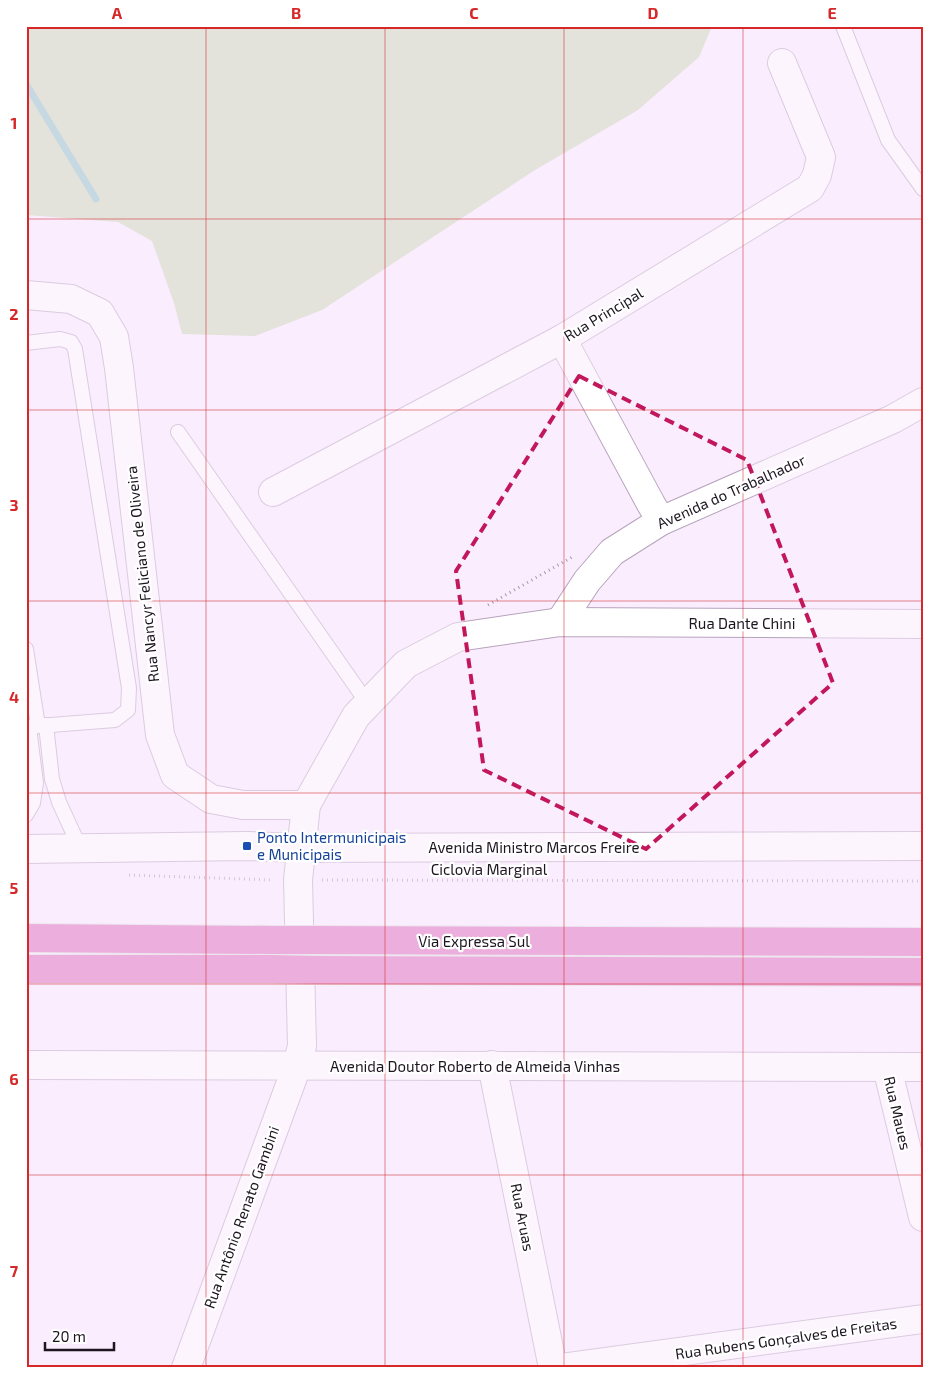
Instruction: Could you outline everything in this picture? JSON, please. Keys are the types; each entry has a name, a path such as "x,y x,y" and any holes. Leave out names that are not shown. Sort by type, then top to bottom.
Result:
{"highway":[{"name":"Via Expressa Sul","path":"26,938 923,942"},
{"name":"Via Expressa Sul","path":"26,969 923,972"}],"street":[{"name":"Rua Principal","path":"273,492 562,339 810,188 816,175 820,157 782,63"},
{"name":"Rua Nancyr Feliciano de Oliveira","path":"26,295 71,299 100,313 114,336 160,735 176,775 211,799 243,804 306,805"},
{"path":"562,339 661,521"},
{"name":"Avenida do Trabalhador","path":"560,622 587,581 612,552 661,521 892,419 923,402"},
{"path":"892,419 923,417"},
{"path":"300,848 306,805 356,716 406,664 458,637 560,622"},
{"name":"Rua Dante Chini","path":"560,622 923,624"},
{"name":"Avenida Ministro Marcos Freire","path":"26,849 246,846 300,848 923,846"},
{"name":"Rua Antônio Renato Gambini","path":"186,1368 297,1066 302,1046 298,880 300,848"},
{"name":"Avenida Doutor Roberto de Almeida Vinhas","path":"26,1065 923,1067"},
{"name":"Rua Aruas","path":"492,1066 553,1368"},
{"name":"Rua Maues","path":"887,1066 923,1217"},
{"name":"Rua Rubens Gonçalves de Freitas","path":"560,1368 923,1319"}],"lane":[{"path":"843,26 888,140 923,189"},
{"path":"26,343 60,339 71,342 75,350 129,688 128,710 115,720 35,727"},
{"path":"178,432 368,704"},
{"path":"26,649 35,727 36,784 33,803 26,815"},
{"path":"35,727 59,802 80,848"}],"path":[{"name":"Ciclovia Marginal","path":"122,875 257,880 923,881"}],"highlighted area":[{"path":"579,376 747,460 833,683 646,849 484,770 456,571"}],"green space":[{"path":"26,26 712,26 699,57 638,110 535,170 322,310 255,336 182,334 174,303 152,241 118,222 26,215"}],"waterway":[{"path":"26,84 96,199"}],"place":[{"name":"Ponto Intermunicipais e Municipais","path":"247,846"}]}
